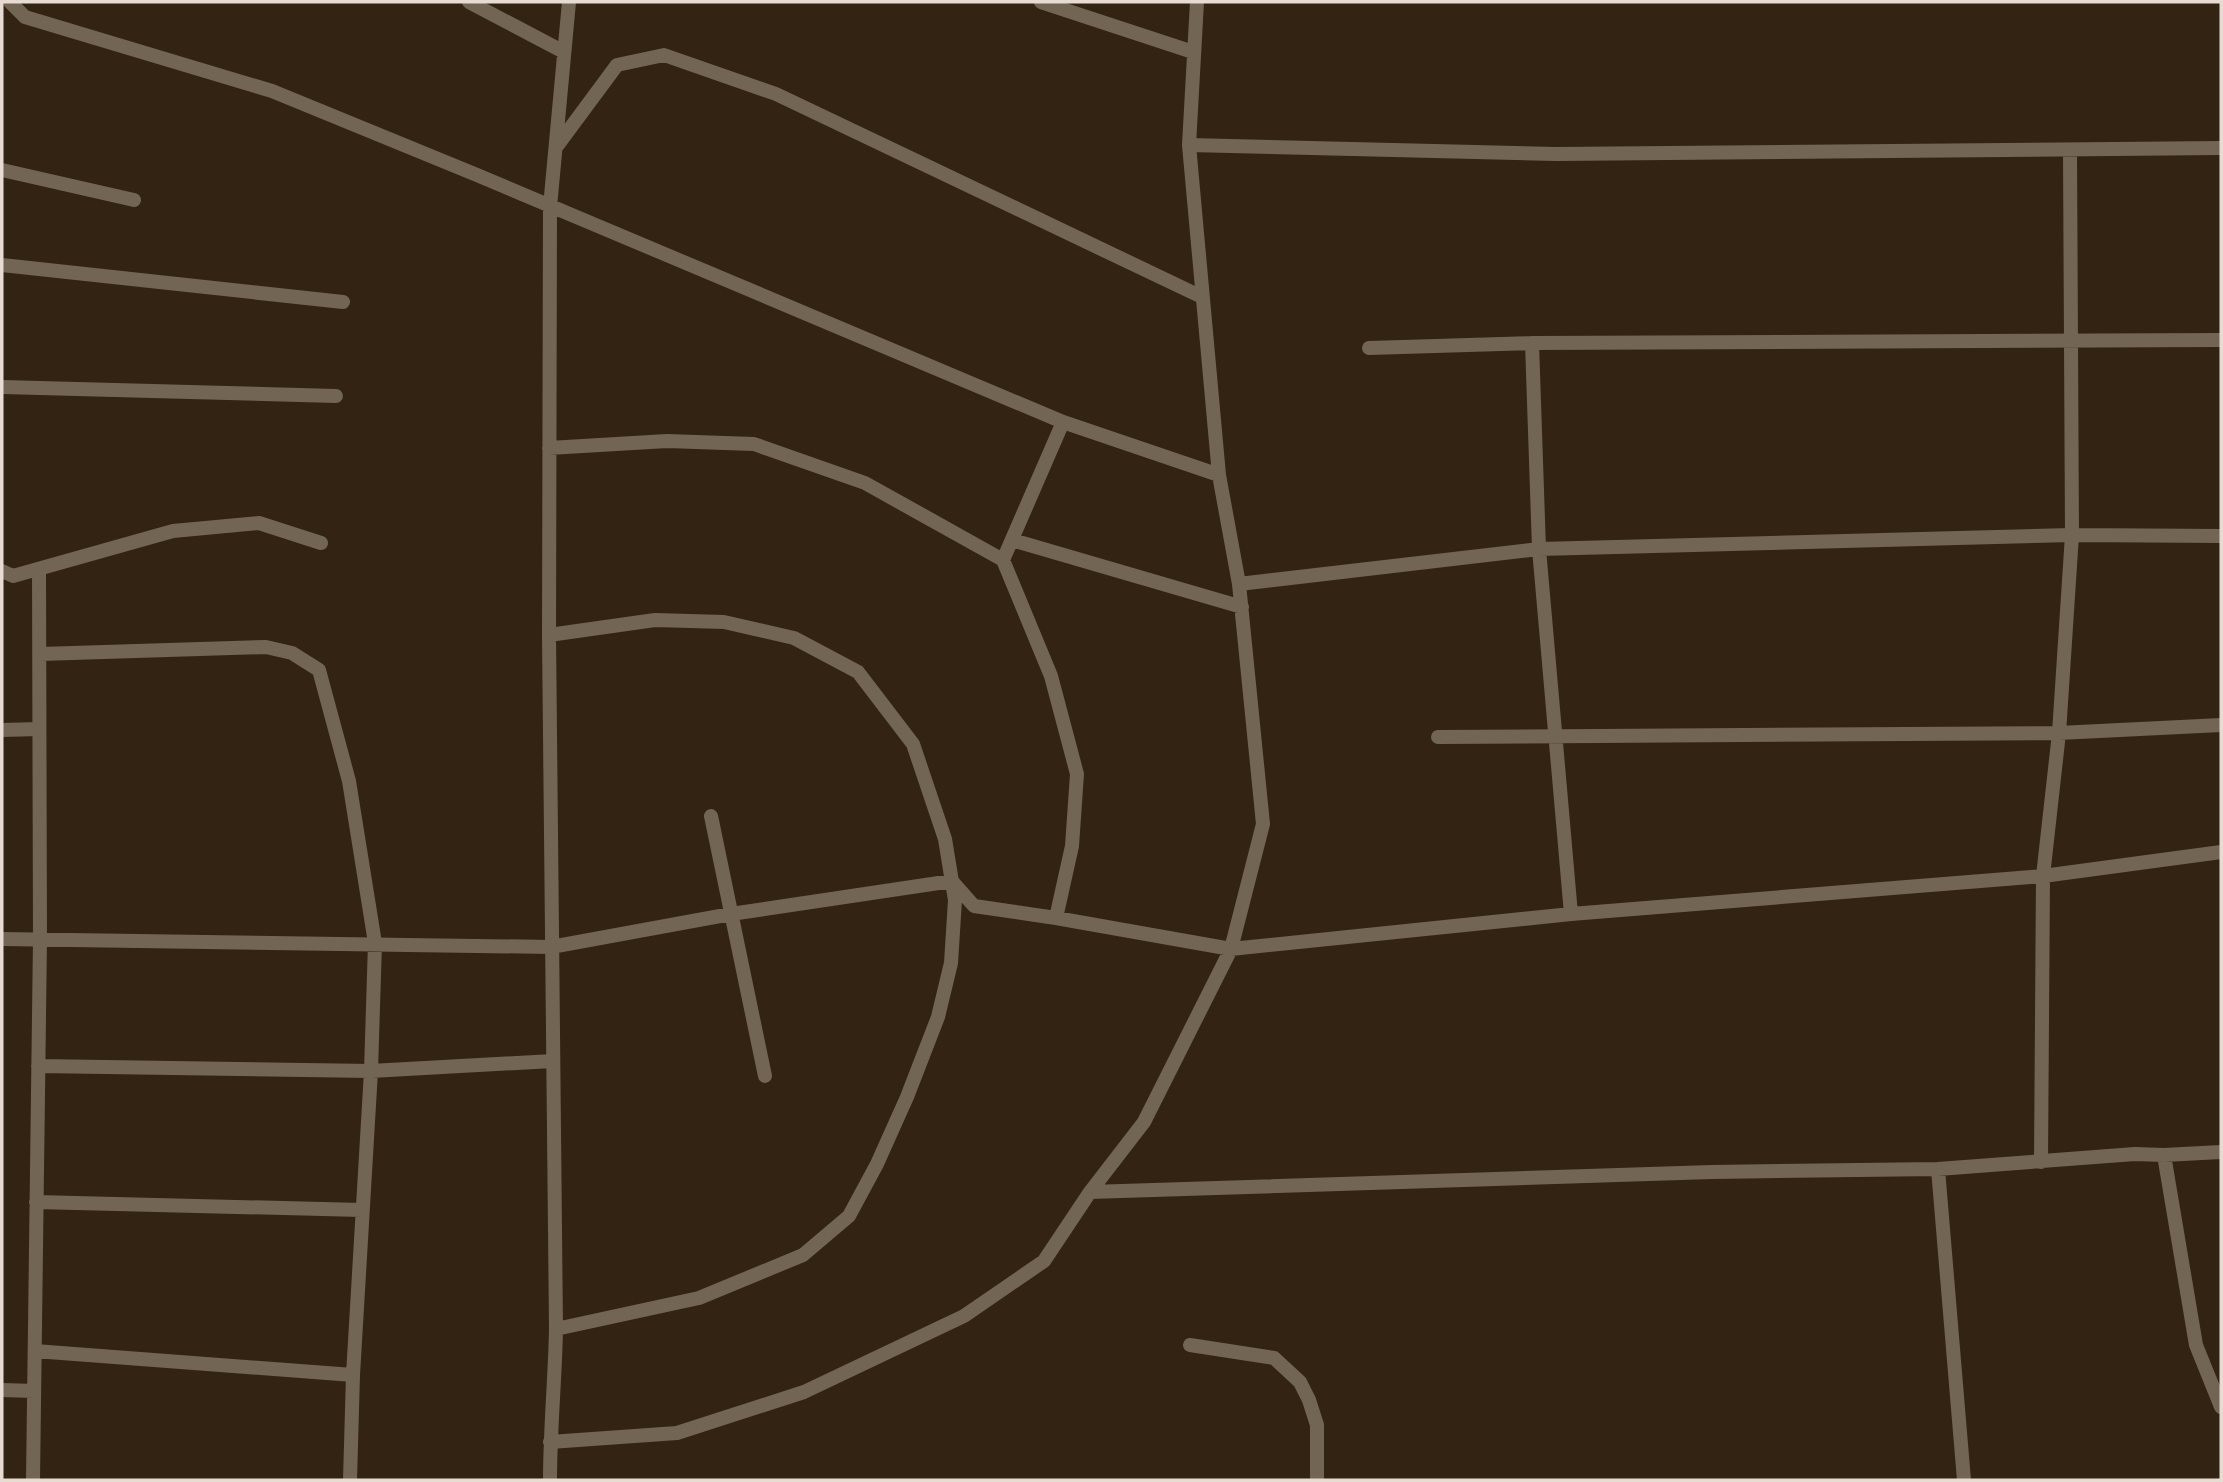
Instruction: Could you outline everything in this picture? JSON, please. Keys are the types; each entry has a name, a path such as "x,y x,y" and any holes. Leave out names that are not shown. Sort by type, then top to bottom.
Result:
{"street":[{"path":"10,2 25,18 272,92 477,175 1063,422 1219,475"},
{"path":"469,2 564,52"},
{"path":"551,1480 555,1329 549,635 550,207 569,2"},
{"path":"1041,2 1193,52"},
{"path":"550,1442 677,1433 804,1392 964,1317 1044,1261 1090,1192 1144,1122 1231,949 1263,824 1242,607 1219,475 1189,145 1197,2"},
{"path":"556,147 617,65 664,55 776,94 1202,297"},
{"path":"1189,145 1556,154 2221,148"},
{"path":"2041,1163 2043,876 2059,733 2072,535 2070,150"},
{"path":"2,170 134,200"},
{"path":"2,265 342,302"},
{"path":"1369,348 1532,343 2221,340"},
{"path":"1532,343 1539,549 1571,914"},
{"path":"2,387 336,396"},
{"path":"1003,560 1063,422"},
{"path":"549,448 667,441 754,444 865,482 1003,560 1051,676 1077,774 1072,846 1056,918"},
{"path":"2,571 13,576 173,531 259,523 321,543"},
{"path":"1239,584 1539,549 2072,535 2221,536"},
{"path":"1012,540 1242,607"},
{"path":"33,1480 40,939 39,569"},
{"path":"549,635 655,620 724,622 794,638 858,672 913,744 946,839 954,900 951,963 938,1017 907,1097 877,1164 849,1216 803,1255 699,1298 555,1329"},
{"path":"40,654 266,648 292,653 319,670 349,781 375,943 350,1480"},
{"path":"1438,737 2059,733 2221,725"},
{"path":"2,730 39,729"},
{"path":"711,817 765,1076"},
{"path":"952,881 974,906 1231,949 1571,914 2043,876 2221,852"},
{"path":"2,939 551,947 731,914 952,881"},
{"path":"38,1066 371,1070 553,1061"},
{"path":"1090,1192 1672,1173 1938,1169 2135,1154 2221,1152"},
{"path":"2164,1155 2196,1345 2221,1407"},
{"path":"1938,1169 1964,1480"},
{"path":"36,1202 362,1210"},
{"path":"1190,1345 1274,1358 1300,1382 1309,1399 1317,1425 1317,1480"},
{"path":"35,1351 353,1376"},
{"path":"2,1390 34,1391"}]}
